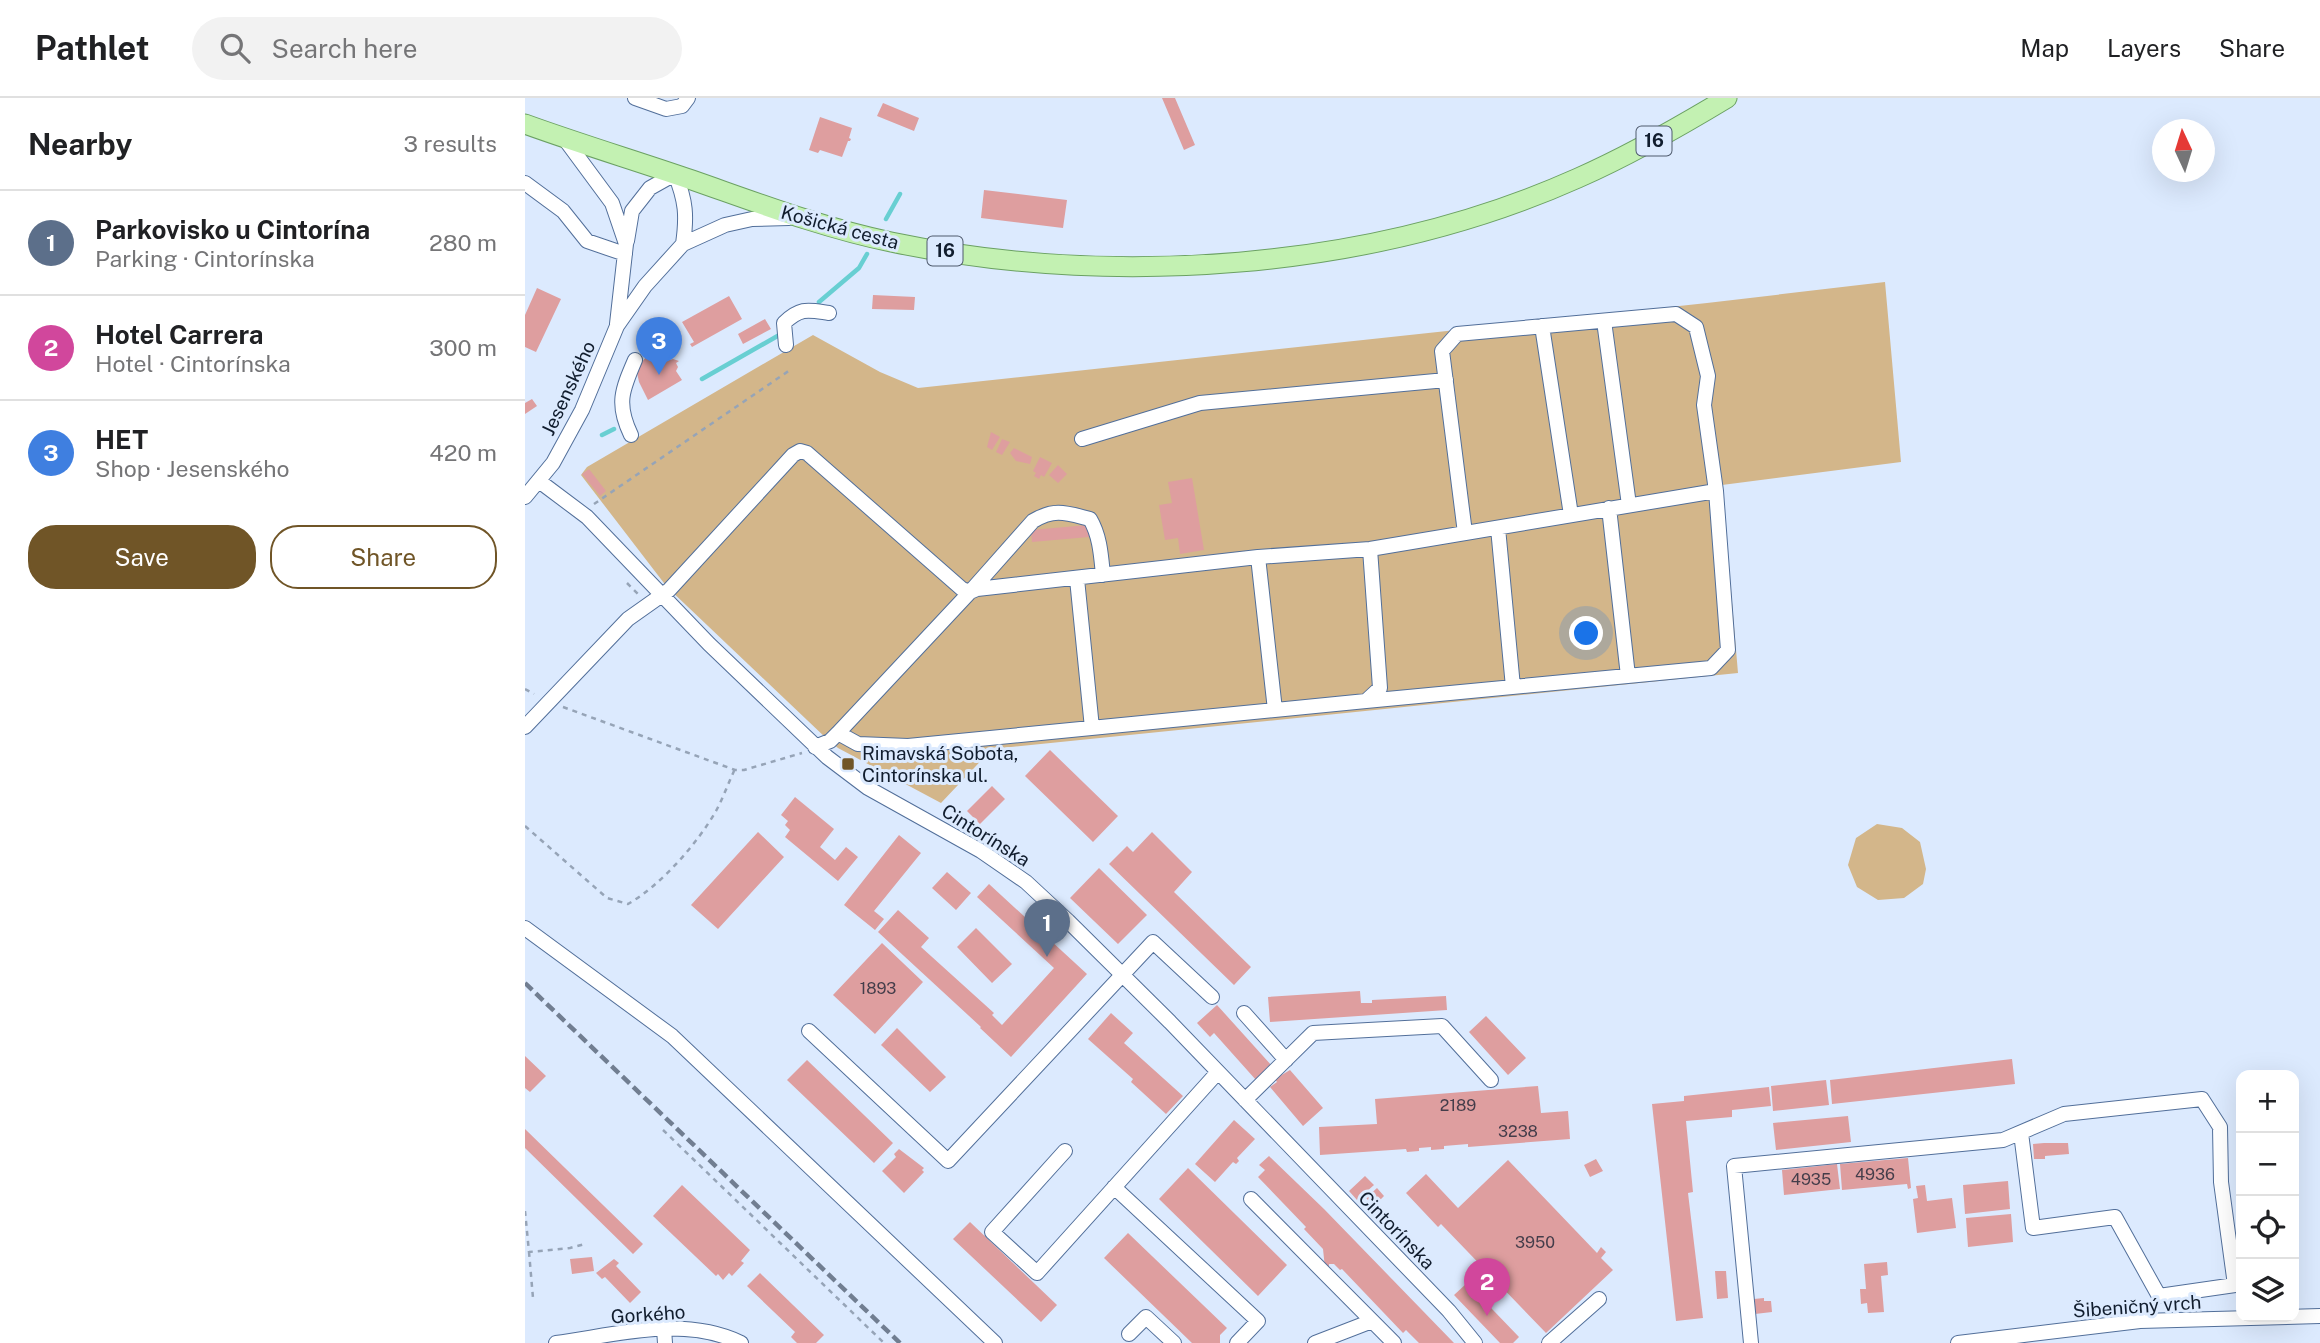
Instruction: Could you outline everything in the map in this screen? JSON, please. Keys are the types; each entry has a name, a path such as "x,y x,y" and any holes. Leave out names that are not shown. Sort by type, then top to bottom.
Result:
{"main road":[{"name":"Košická cesta","path":"525,124 801,218 890,242 984,257 1072,265 1182,266 1249,261 1334,249 1429,229 1577,179 1663,137 1727,98"}],"street":[{"path":"635,98 666,109 682,106 688,98"},
{"path":"563,138 612,202 625,249"},
{"path":"617,327 632,211 650,188 675,174 684,196 687,220 683,244"},
{"path":"525,183 563,211 587,241 625,249"},
{"path":"617,327 645,286 683,244 725,225 752,219 801,218"},
{"path":"786,345 784,323 793,314 803,310 829,313"},
{"path":"838,733 858,744 908,746 1711,668 1728,650 1716,491 1705,405 1707,376 1696,327 1676,314 1457,334 1443,351 1465,533"},
{"path":"1604,321 1629,505"},
{"path":"1542,326 1571,515"},
{"name":"Jesenského","path":"525,497 553,463 582,410 617,327"},
{"path":"631,435 623,419 621,399 635,360"},
{"path":"1082,439 1200,403 1446,380"},
{"path":"525,727 628,619 670,590 793,455 800,451 807,453 962,589 970,592 996,586 1258,557 1370,549 1716,491"},
{"name":"Cintorínska","path":"539,481 581,513 810,749 867,788 981,851 1026,882 1218,1072 1449,1311 1475,1343"},
{"path":"1609,508 1628,676"},
{"path":"810,749 830,741 838,733 1033,521 1046,513 1062,512 1090,519 1096,530 1103,575"},
{"path":"1498,528 1513,687"},
{"path":"1366,701 1380,688 1370,549"},
{"path":"1258,557 1275,710"},
{"path":"1077,579 1092,728"},
{"path":"525,928 672,1036 995,1343"},
{"path":"809,1031 948,1161 1153,942 1212,997"},
{"path":"1244,1013 1286,1060"},
{"path":"1245,1100 1313,1033 1442,1026 1491,1080"},
{"path":"1065,1151 992,1232 1037,1272 1218,1072"},
{"path":"1751,1343 1734,1166 2003,1140 2064,1114 2202,1099 2220,1128 2221,1182 2235,1285 2159,1296 2115,1217 2033,1228 2021,1133"},
{"path":"1114,1187 1258,1321 1237,1343"},
{"path":"1251,1199 1394,1343"},
{"path":"1549,1343 1599,1299"},
{"path":"1129,1334 1146,1317 1174,1343"},
{"name":"Šibeničný vrch","path":"1958,1343 2140,1321 2320,1317"},
{"path":"1315,1343 1372,1321"},
{"name":"Gorkého","path":"556,1343 665,1336 680,1327 708,1337 741,1343"}],"path":[{"path":"581,513 790,370"},
{"path":"525,689 549,702 735,770 744,770 810,749"},
{"path":"525,826 607,898 628,904 647,892 688,850 715,813 735,770"},
{"path":"663,1130 884,1343"},
{"path":"525,1211 533,1298"},
{"path":"529,1252 585,1244"}],"shaded area":[{"path":"1885,282 1901,462 1722,485 1738,673 992,749 941,803 838,748 827,739 667,587 581,475 587,467 813,335 880,372 918,388"},
{"path":"1877,824 1902,828 1920,842 1926,869 1923,884 1904,898 1878,900 1857,887 1848,865 1856,838"}],"building":[{"path":"1162,98 1175,98 1195,145 1184,150"},
{"path":"883,103 919,118 914,131 877,116"},
{"path":"820,117 852,128 851,139 842,157 820,150 818,153 809,150"},
{"path":"984,190 1067,200 1063,228 981,218"},
{"path":"537,288 561,299 536,352 525,347 525,315"},
{"path":"873,295 915,297 914,310 872,309"},
{"path":"729,296 742,319 692,347 690,344 694,342 682,322"},
{"path":"765,319 771,329 743,344 738,334"},
{"path":"662,347 670,360 679,361 676,363 676,371 682,380 648,400 639,382 639,365 649,354"},
{"path":"532,399 537,406 525,414 525,403"},
{"path":"991,432 1000,437 992,450 987,447"},
{"path":"1002,439 1010,442 1002,455 996,452"},
{"path":"1014,448 1032,457 1030,464 1016,461 1010,453"},
{"path":"1040,457 1052,463 1044,477 1041,475 1039,479 1034,476 1036,473 1033,471"},
{"path":"1058,465 1067,474 1058,483 1049,475"},
{"path":"589,469 606,491 600,496 582,474"},
{"path":"1192,478 1204,550 1180,554 1178,538 1165,540 1159,505 1172,503 1168,482"},
{"path":"1088,525 1089,537 1032,542 1031,530"},
{"path":"1050,750 1118,816 1093,842 1025,776"},
{"path":"992,786 1005,799 980,824 967,811"},
{"path":"795,797 834,829 820,847 835,860 846,847 858,857 838,881 785,837 790,830 785,825 788,821 781,815"},
{"path":"758,832 784,857 718,929 691,905"},
{"path":"1152,832 1192,872 1174,892 1251,967 1234,985 1109,864 1127,846 1133,852"},
{"path":"899,835 921,853 874,911 884,919 875,930 844,905"},
{"path":"1099,868 1147,915 1118,944 1070,898"},
{"path":"947,872 971,893 956,910 932,888"},
{"path":"989,884 1087,974 1011,1057 878,932 898,910 929,938 921,947 994,1013 992,1015 1002,1025 1054,968 977,897"},
{"path":"976,928 1012,964 992,983 957,947"},
{"path":"882,943 923,982 875,1034 833,995"},
{"path":"1360,991 1361,1003 1446,996 1447,1010 1270,1022 1268,997"},
{"path":"1217,1005 1272,1066 1256,1080 1214,1033 1210,1037 1197,1023"},
{"path":"1111,1013 1133,1033 1124,1043 1183,1096 1166,1114 1131,1082 1133,1079 1088,1039"},
{"path":"1486,1016 1526,1058 1508,1075 1469,1032"},
{"path":"897,1028 946,1077 930,1092 881,1045"},
{"path":"525,1056 546,1076 530,1092 525,1088"},
{"path":"2012,1059 2015,1084 1832,1104 1830,1080"},
{"path":"807,1060 893,1143 874,1163 787,1080"},
{"path":"1290,1070 1323,1108 1303,1126 1270,1087 1277,1082 1275,1079"},
{"path":"1826,1080 1829,1105 1773,1111 1771,1086"},
{"path":"1538,1086 1541,1113 1568,1111 1570,1139 1468,1147 1468,1144 1444,1146 1444,1149 1419,1148 1419,1151 1407,1152 1406,1149 1320,1155 1319,1127 1377,1124 1375,1099"},
{"path":"1769,1087 1771,1106 1732,1110 1732,1117 1686,1121 1693,1192 1688,1193 1703,1318 1676,1321 1652,1104 1684,1101 1684,1096"},
{"path":"1848,1116 1851,1142 1776,1150 1773,1123"},
{"path":"1234,1120 1255,1139 1237,1158 1239,1161 1236,1164 1233,1162 1215,1182 1195,1164"},
{"path":"525,1129 643,1244 633,1254 525,1148"},
{"path":"2068,1143 2069,1154 2034,1159 2033,1144"},
{"path":"899,1149 924,1168 924,1172 904,1193 882,1171 896,1157 894,1154"},
{"path":"1269,1156 1454,1343 1419,1343 1406,1330 1403,1333 1342,1269 1334,1264 1325,1268 1323,1249 1304,1229 1306,1227 1258,1177 1265,1170 1259,1165"},
{"path":"1908,1158 1911,1188 1908,1189 1907,1184 1842,1190 1840,1164"},
{"path":"1596,1159 1603,1171 1590,1177 1584,1165"},
{"path":"1508,1160 1597,1253 1601,1247 1606,1252 1601,1258 1613,1270 1546,1333 1441,1224 1438,1227 1406,1193 1426,1174 1458,1208"},
{"path":"1837,1164 1840,1189 1784,1195 1782,1170"},
{"path":"1188,1168 1287,1265 1258,1296 1159,1199"},
{"path":"1365,1176 1374,1185 1357,1200 1349,1191"},
{"path":"2008,1181 2010,1209 1965,1214 1963,1185"},
{"path":"682,1185 750,1250 741,1261 744,1263 732,1276 729,1273 723,1280 718,1274 716,1276 653,1216"},
{"path":"1925,1185 1927,1201 1952,1198 1956,1228 1917,1233 1913,1199 1918,1198 1916,1186"},
{"path":"1377,1188 1384,1196 1374,1206 1366,1198"},
{"path":"2011,1214 2013,1242 1968,1247 1966,1218"},
{"path":"970,1222 1057,1305 1041,1322 953,1239"},
{"path":"1128,1233 1227,1328 1220,1335 1220,1343 1192,1343 1104,1258"},
{"path":"592,1257 594,1271 572,1274 570,1259"},
{"path":"614,1259 619,1263 616,1266 641,1292 630,1303 605,1277 602,1279 596,1273"},
{"path":"1887,1262 1888,1275 1881,1276 1884,1312 1868,1313 1867,1303 1861,1304 1860,1289 1866,1289 1864,1264"},
{"path":"1715,1271 1726,1271 1728,1298 1717,1299"},
{"path":"760,1273 824,1335 816,1343 797,1343 791,1337 795,1332 747,1286"},
{"path":"1467,1283 1519,1337 1513,1343 1500,1343 1454,1295"},
{"path":"1764,1298 1764,1301 1771,1301 1772,1312 1755,1314 1754,1299"}],"waterway":[{"path":"886,219 900,194"},
{"path":"819,302 859,268 867,254"},
{"path":"702,379 781,334"},
{"path":"602,435 614,429"}],"railway":[{"path":"525,983 900,1343"}],"place":[{"name":"HET","path":"659,375"},
{"name":"Rimavská Sobota, Cintorínska ul.","path":"848,764"},
{"name":"Parkovisko u Cintorína","path":"1047,957"},
{"name":"Hotel Carrera","path":"1487,1316"}]}
